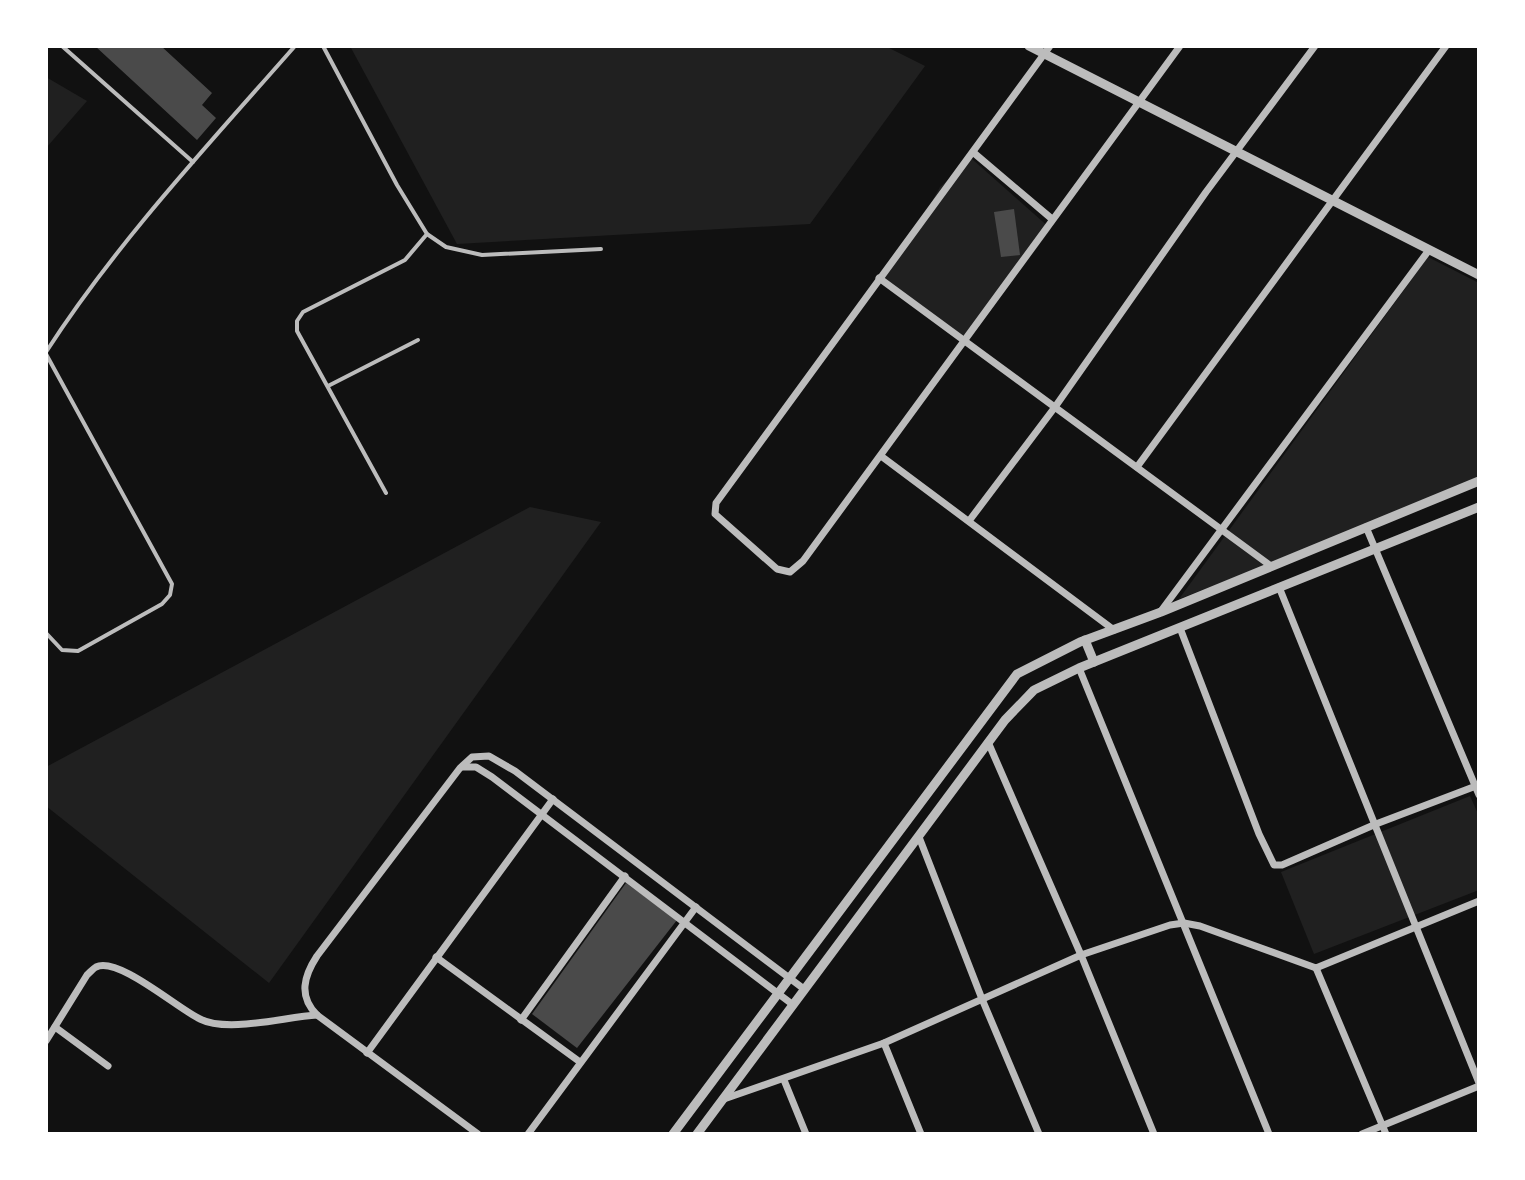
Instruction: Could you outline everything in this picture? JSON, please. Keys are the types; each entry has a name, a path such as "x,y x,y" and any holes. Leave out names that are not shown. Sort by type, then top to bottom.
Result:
{"street":[{"path":"1029,46 1047,50 1137,102 1479,275"},
{"path":"1047,50 716,503 715,514 784,572 790,572 803,561 1180,46"},
{"path":"969,521 1315,46"},
{"path":"1137,467 1446,46"},
{"path":"974,153 1052,219"},
{"path":"1161,612 1429,250"},
{"path":"879,278 1271,566"},
{"path":"881,456 1114,630"},
{"path":"673,1134 1017,674 1085,640 1161,612 1479,481"},
{"path":"697,1134 988,742 1034,690 1079,668 1479,508"},
{"path":"1180,628 1271,861 1278,866 1376,824 1477,790 1366,527"},
{"path":"1279,587 1479,1085 1384,1130 1362,1134"},
{"path":"1085,640 1094,662"},
{"path":"1079,668 1269,1134"},
{"path":"988,742 1081,955 1154,1134"},
{"path":"478,1134 317,1015 307,1004 305,987 308,969 317,956 460,768 472,757 489,756 515,771 804,989"},
{"path":"460,768 470,765 481,769 792,1004"},
{"path":"367,1053 553,799"},
{"path":"919,837 1039,1134"},
{"path":"521,1020 623,874 630,858"},
{"path":"724,1099 884,1043 1081,955 1159,927 1184,923 1200,926 1316,968 1479,901"},
{"path":"528,1134 696,907"},
{"path":"436,957 580,1062"},
{"path":"46,1041 87,975 95,967 104,965 132,976 201,1020 220,1026 317,1015"},
{"path":"1316,968 1384,1130"},
{"path":"55,1027 108,1066"},
{"path":"884,1043 921,1134"},
{"path":"784,1080 806,1134"}],"lane":[{"path":"62,46 193,162"},
{"path":"46,633 62,650 78,651 162,604 172,590 172,584 46,353 113,260 193,162 295,46"},
{"path":"323,46 397,185 427,234 446,247 482,255 601,249"},
{"path":"386,493 297,331 300,315 405,260 427,234"},
{"path":"328,386 418,340"}],"shaded area":[{"path":"350,46 885,46 925,66 810,224 457,244"},
{"path":"46,77 87,101 46,148"},
{"path":"972,159 1051,229 967,342 879,280 916,230 940,187"},
{"path":"1428,257 1479,283 1479,483 1179,599"},
{"path":"530,507 601,522 269,983 46,806 46,767"},
{"path":"1470,796 1479,816 1479,890 1314,954 1281,872"}],"building":[{"path":"95,46 161,46 212,93 202,105 216,118 197,140"},
{"path":"1014,209 1020,255 1001,257 994,212"},
{"path":"626,883 677,920 577,1048 532,1014"}]}
